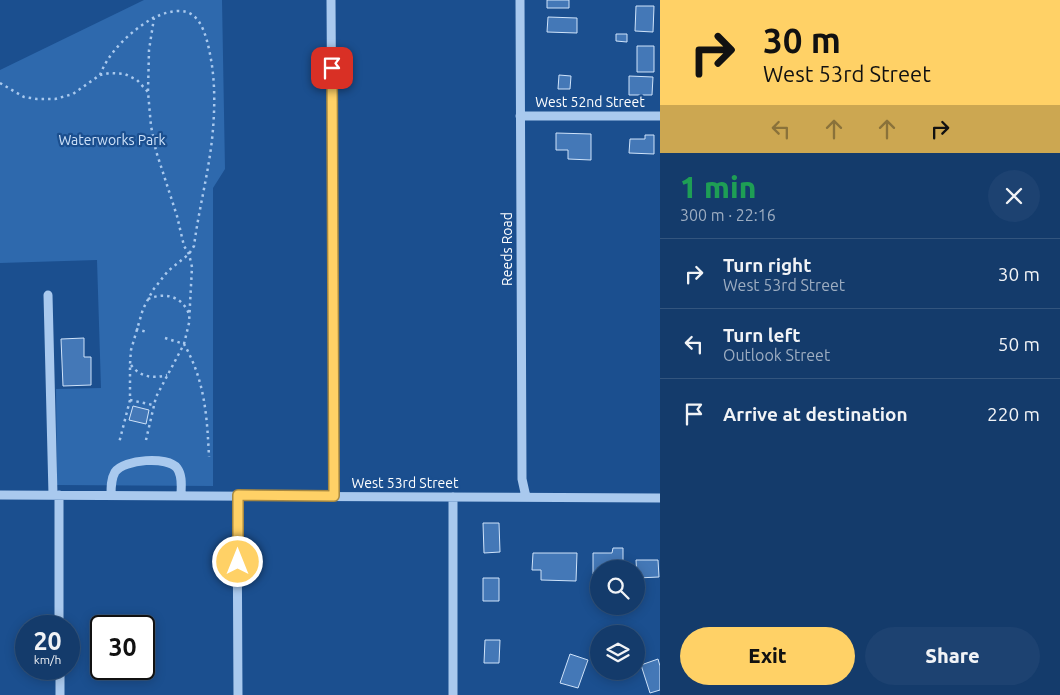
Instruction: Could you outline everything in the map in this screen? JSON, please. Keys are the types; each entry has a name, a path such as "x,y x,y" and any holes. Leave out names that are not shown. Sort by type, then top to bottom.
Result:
{"street":[{"path":"332,0 334,496"},
{"name":"Reeds Road","path":"520,0 522,479 526,497"},
{"name":"West 52nd Street","path":"520,116 660,116"},
{"path":"48,296 59,615"},
{"path":"111,495 114,473 120,467 136,461 168,462 176,467 181,480 181,495"},
{"name":"West 53rd Street","path":"0,495 660,498"},
{"path":"238,495 238,695"},
{"path":"453,496 454,695"},
{"path":"60,680 60,695"}],"path":[{"path":"100,76 104,64 120,44 142,24 170,10 181,9 188,10 202,22 212,67 215,93 213,130 194,246 188,254 168,271 143,309 136,329 130,364 130,400 119,443"},
{"path":"146,440 156,397 184,344 189,315 192,267 156,151 148,92 149,50 154,18"},
{"path":"0,83 24,96 37,99 55,99 73,94 100,76 110,73 124,74 137,80 148,92"},
{"path":"148,299 159,296 175,298 182,303 189,315"},
{"path":"136,329 147,332"},
{"path":"165,338 184,344 200,380 208,426 209,457"},
{"path":"130,364 139,373 147,377 167,375"},
{"path":"130,400 154,405"}],"green space":[{"name":"Waterworks Park","path":"144,0 222,0 225,169 213,188 213,486 57,485 56,389 101,388 97,260 0,263 0,70"}],"building":[{"path":"547,0 569,0 569,8 547,8"},
{"path":"636,6 654,6 653,32 635,31"},
{"path":"548,17 577,18 577,33 547,32"},
{"path":"616,34 627,34 627,42 616,41"},
{"path":"637,46 654,46 654,72 637,72"},
{"path":"559,75 571,76 570,89 558,89"},
{"path":"629,76 653,77 652,95 629,95"},
{"path":"556,133 591,134 591,160 568,159 568,150 556,150"},
{"path":"645,135 654,135 654,154 629,153 630,139 645,139"},
{"path":"84,338 84,357 91,357 91,385 63,386 61,339"},
{"path":"133,406 149,410 146,424 129,420"},
{"path":"483,523 499,523 500,552 484,553"},
{"path":"613,548 623,548 623,560 593,560 593,553 612,553"},
{"path":"533,553 577,553 576,581 541,580 541,570 532,570"},
{"path":"645,560 658,560 659,577 645,578"},
{"path":"483,578 499,578 499,601 483,601"},
{"path":"485,640 500,640 499,663 484,663"},
{"path":"570,654 588,660 578,688 560,683"},
{"path":"658,659 660,666 660,690 650,693 645,677 645,664"}],"route":[{"path":"238,562 238,495 334,496 332,68"}]}
